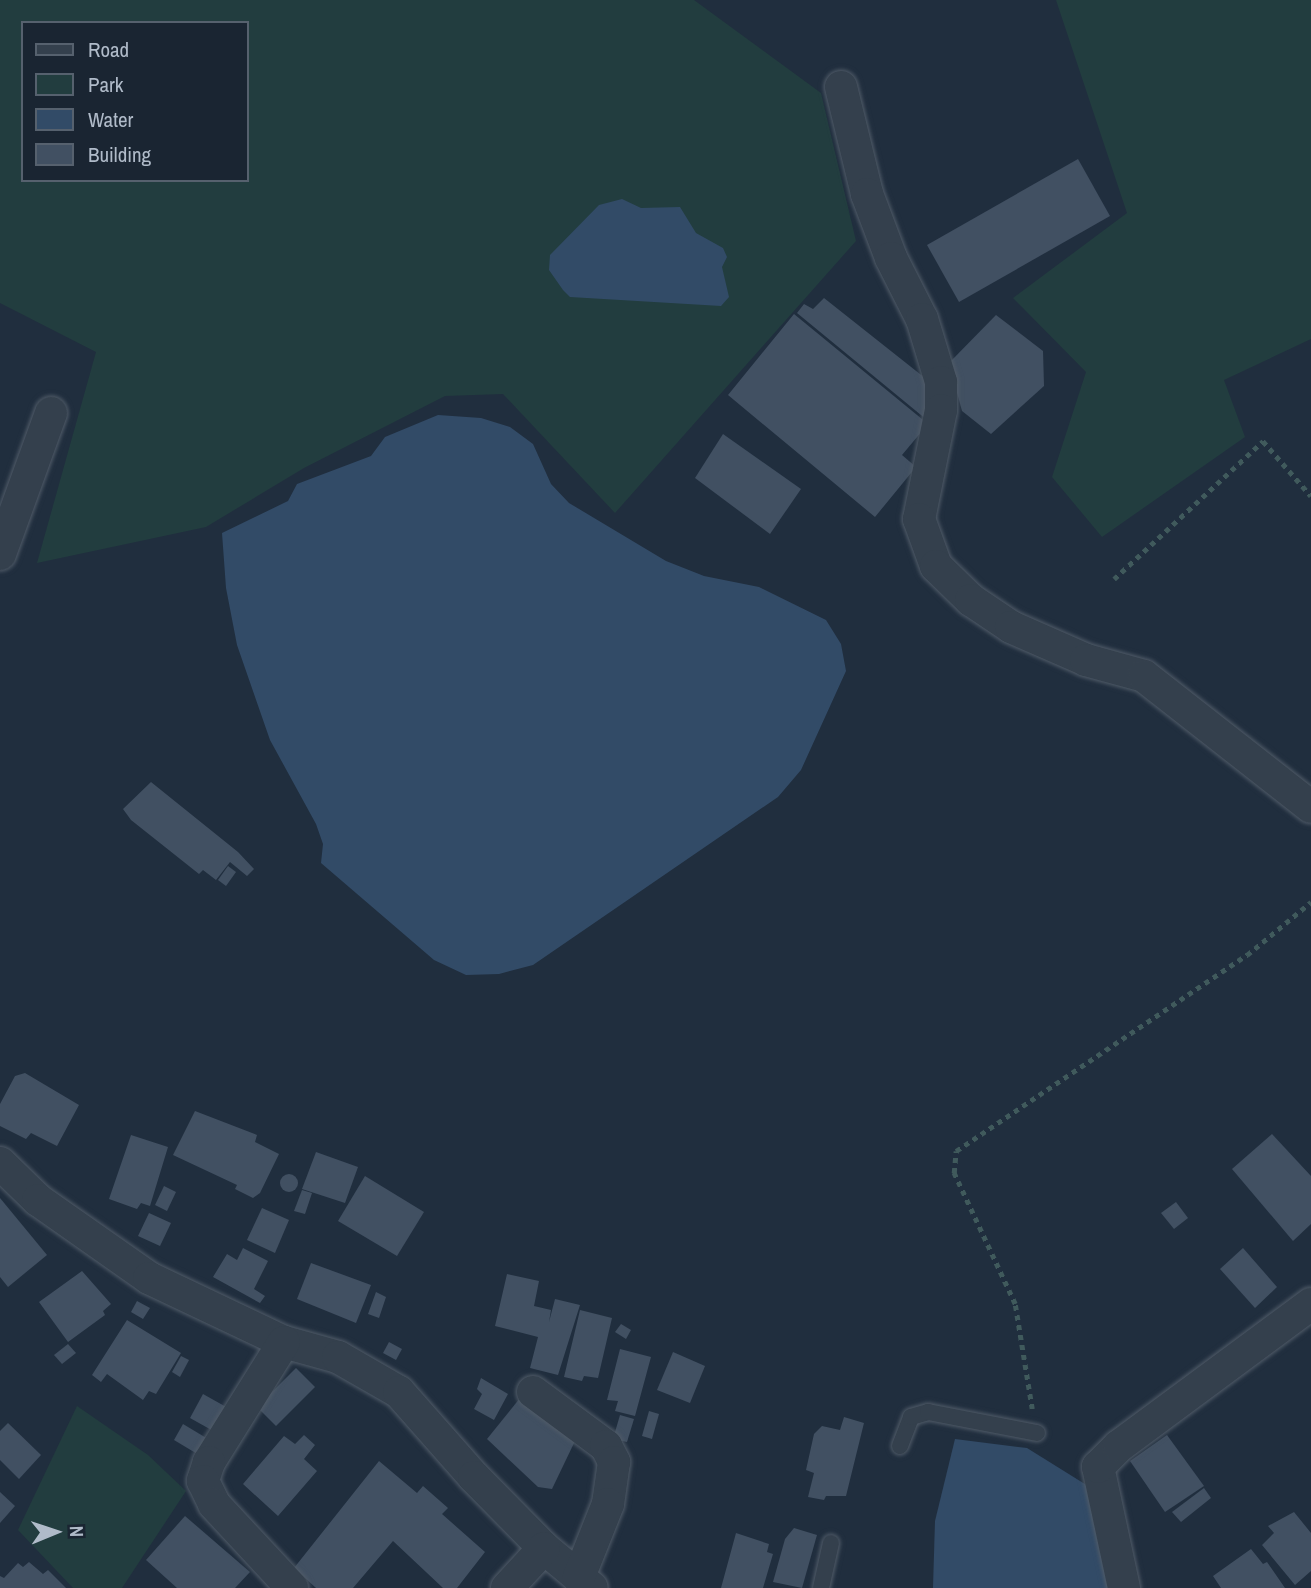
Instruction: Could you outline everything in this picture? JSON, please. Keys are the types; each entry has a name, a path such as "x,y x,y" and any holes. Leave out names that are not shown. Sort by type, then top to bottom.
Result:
{"street":[{"path":"841,87 867,194 891,258 922,319 941,382 941,410 919,519 936,566 971,600 1011,627 1086,660 1144,676 1311,807"},
{"path":"0,554 51,413"},
{"path":"0,1163 38,1200 149,1278 284,1342 338,1357 399,1392 544,1548 585,1583 608,1504 614,1462 606,1446 533,1392"},
{"path":"1124,1588 1098,1467 1119,1446 1311,1304"},
{"path":"284,1342 209,1462 202,1481 214,1504 292,1588"},
{"path":"508,1588 544,1548"}],"lane":[{"path":"900,1446 911,1417 928,1412 1037,1433"},
{"path":"821,1588 831,1543"}],"path":[{"path":"1114,579 1263,441 1311,496"},
{"path":"1037,1433 1014,1304 954,1173 956,1151 1247,954 1311,902"}],"green space":[{"path":"0,0 694,0 821,93 856,241 615,513 503,394 445,396 304,468 206,527 37,563 96,352 0,303"},
{"path":"1056,0 1311,0 1311,339 1224,380 1245,437 1102,537 1052,477 1086,372 1013,298 1127,213"},
{"path":"77,1406 148,1455 186,1491 122,1588 73,1588 18,1530"}],"water":[{"path":"622,199 641,208 680,207 696,233 723,248 727,257 722,267 729,297 721,306 570,297 563,290 549,270 550,255 599,205"},
{"path":"438,415 481,418 510,427 533,444 551,484 569,503 666,561 704,576 759,587 826,620 841,644 846,671 801,770 778,797 533,965 499,974 466,975 434,960 321,863 323,844 316,824 270,740 237,645 226,588 222,533 288,501 297,484 371,456 385,437"},
{"path":"955,1439 1027,1448 1088,1486 1109,1588 933,1588 935,1521"}],"building":[{"path":"1078,159 1110,216 959,302 927,245"},
{"path":"824,298 925,378 927,420 797,313 804,304 813,309"},
{"path":"794,314 928,424 902,455 916,467 875,517 728,395"},
{"path":"996,315 1043,351 1044,386 991,434 962,411 949,363"},
{"path":"723,434 801,489 770,534 695,478"},
{"path":"151,782 238,852 254,869 247,876 230,862 216,880 203,870 199,874 131,820 123,809"},
{"path":"228,866 236,872 226,886 218,880"},
{"path":"25,1073 79,1105 57,1146 31,1133 26,1139 0,1126 0,1104 15,1076"},
{"path":"195,1111 257,1135 255,1142 279,1154 260,1193 253,1198 235,1189 237,1185 173,1155"},
{"path":"1272,1134 1311,1176 1311,1224 1293,1241 1232,1169"},
{"path":"131,1135 168,1147 150,1206 141,1203 137,1209 109,1199"},
{"path":"316,1152 358,1167 345,1203 302,1189"},
{"path":"285,1174 293,1174 298,1183 296,1190 285,1192 280,1187 280,1179"},
{"path":"365,1176 424,1212 397,1256 338,1221"},
{"path":"164,1186 176,1192 167,1211 155,1205"},
{"path":"302,1190 312,1193 305,1214 294,1211"},
{"path":"0,1198 47,1255 8,1287 0,1277"},
{"path":"1176,1202 1188,1218 1174,1229 1161,1213"},
{"path":"262,1208 289,1220 275,1253 247,1240"},
{"path":"149,1213 171,1223 160,1246 138,1236"},
{"path":"243,1248 268,1261 254,1289 265,1296 260,1303 213,1277 227,1254 237,1260"},
{"path":"1243,1248 1277,1287 1255,1308 1220,1269"},
{"path":"311,1263 371,1285 356,1323 297,1299"},
{"path":"82,1271 111,1304 103,1311 105,1315 68,1342 39,1302"},
{"path":"507,1274 539,1281 534,1306 551,1310 549,1322 555,1299 580,1305 558,1375 530,1368 538,1337 495,1326"},
{"path":"376,1292 386,1297 379,1318 368,1314"},
{"path":"137,1301 150,1308 143,1319 131,1312"},
{"path":"580,1310 612,1318 598,1378 584,1376 582,1381 564,1377"},
{"path":"127,1320 181,1353 156,1394 149,1391 143,1400 107,1374 101,1382 92,1375"},
{"path":"621,1324 631,1330 626,1339 615,1332"},
{"path":"389,1342 402,1349 396,1360 383,1353"},
{"path":"68,1344 76,1353 62,1364 54,1355"},
{"path":"620,1349 651,1357 635,1416 615,1411 618,1401 607,1400"},
{"path":"673,1352 705,1366 690,1403 657,1390"},
{"path":"181,1356 189,1360 180,1377 172,1372"},
{"path":"296,1368 315,1387 276,1426 257,1407"},
{"path":"481,1378 508,1394 494,1420 474,1409 482,1394 477,1389"},
{"path":"203,1394 228,1408 215,1432 190,1418"},
{"path":"520,1398 575,1441 552,1489 538,1487 487,1439"},
{"path":"649,1411 659,1414 652,1439 642,1436"},
{"path":"620,1415 634,1419 627,1442 613,1439"},
{"path":"844,1417 864,1423 846,1496 826,1496 824,1500 808,1497 814,1473 806,1470 814,1434 822,1426 840,1430"},
{"path":"8,1423 41,1455 19,1479 0,1460 0,1431"},
{"path":"183,1424 208,1439 199,1455 174,1440"},
{"path":"304,1435 315,1445 304,1459 317,1471 278,1516 243,1484 284,1436 295,1444"},
{"path":"1167,1435 1204,1486 1165,1512 1130,1461"},
{"path":"379,1461 417,1493 423,1486 448,1508 442,1514 485,1552 457,1588 443,1588 393,1541 353,1588 316,1588 294,1568"},
{"path":"1204,1488 1211,1498 1181,1522 1172,1512"},
{"path":"0,1492 15,1506 0,1523"},
{"path":"1294,1512 1311,1533 1311,1571 1295,1585 1262,1545 1274,1533 1268,1526"},
{"path":"185,1516 250,1572 235,1588 177,1588 146,1560"},
{"path":"794,1528 817,1535 802,1588 773,1582 785,1539"},
{"path":"736,1533 769,1544 767,1552 773,1554 763,1588 721,1588"},
{"path":"1251,1549 1263,1564 1267,1562 1285,1588 1221,1588 1213,1576"},
{"path":"29,1562 43,1574 48,1570 66,1588 0,1588 0,1576 4,1578 18,1563 23,1567"}]}
